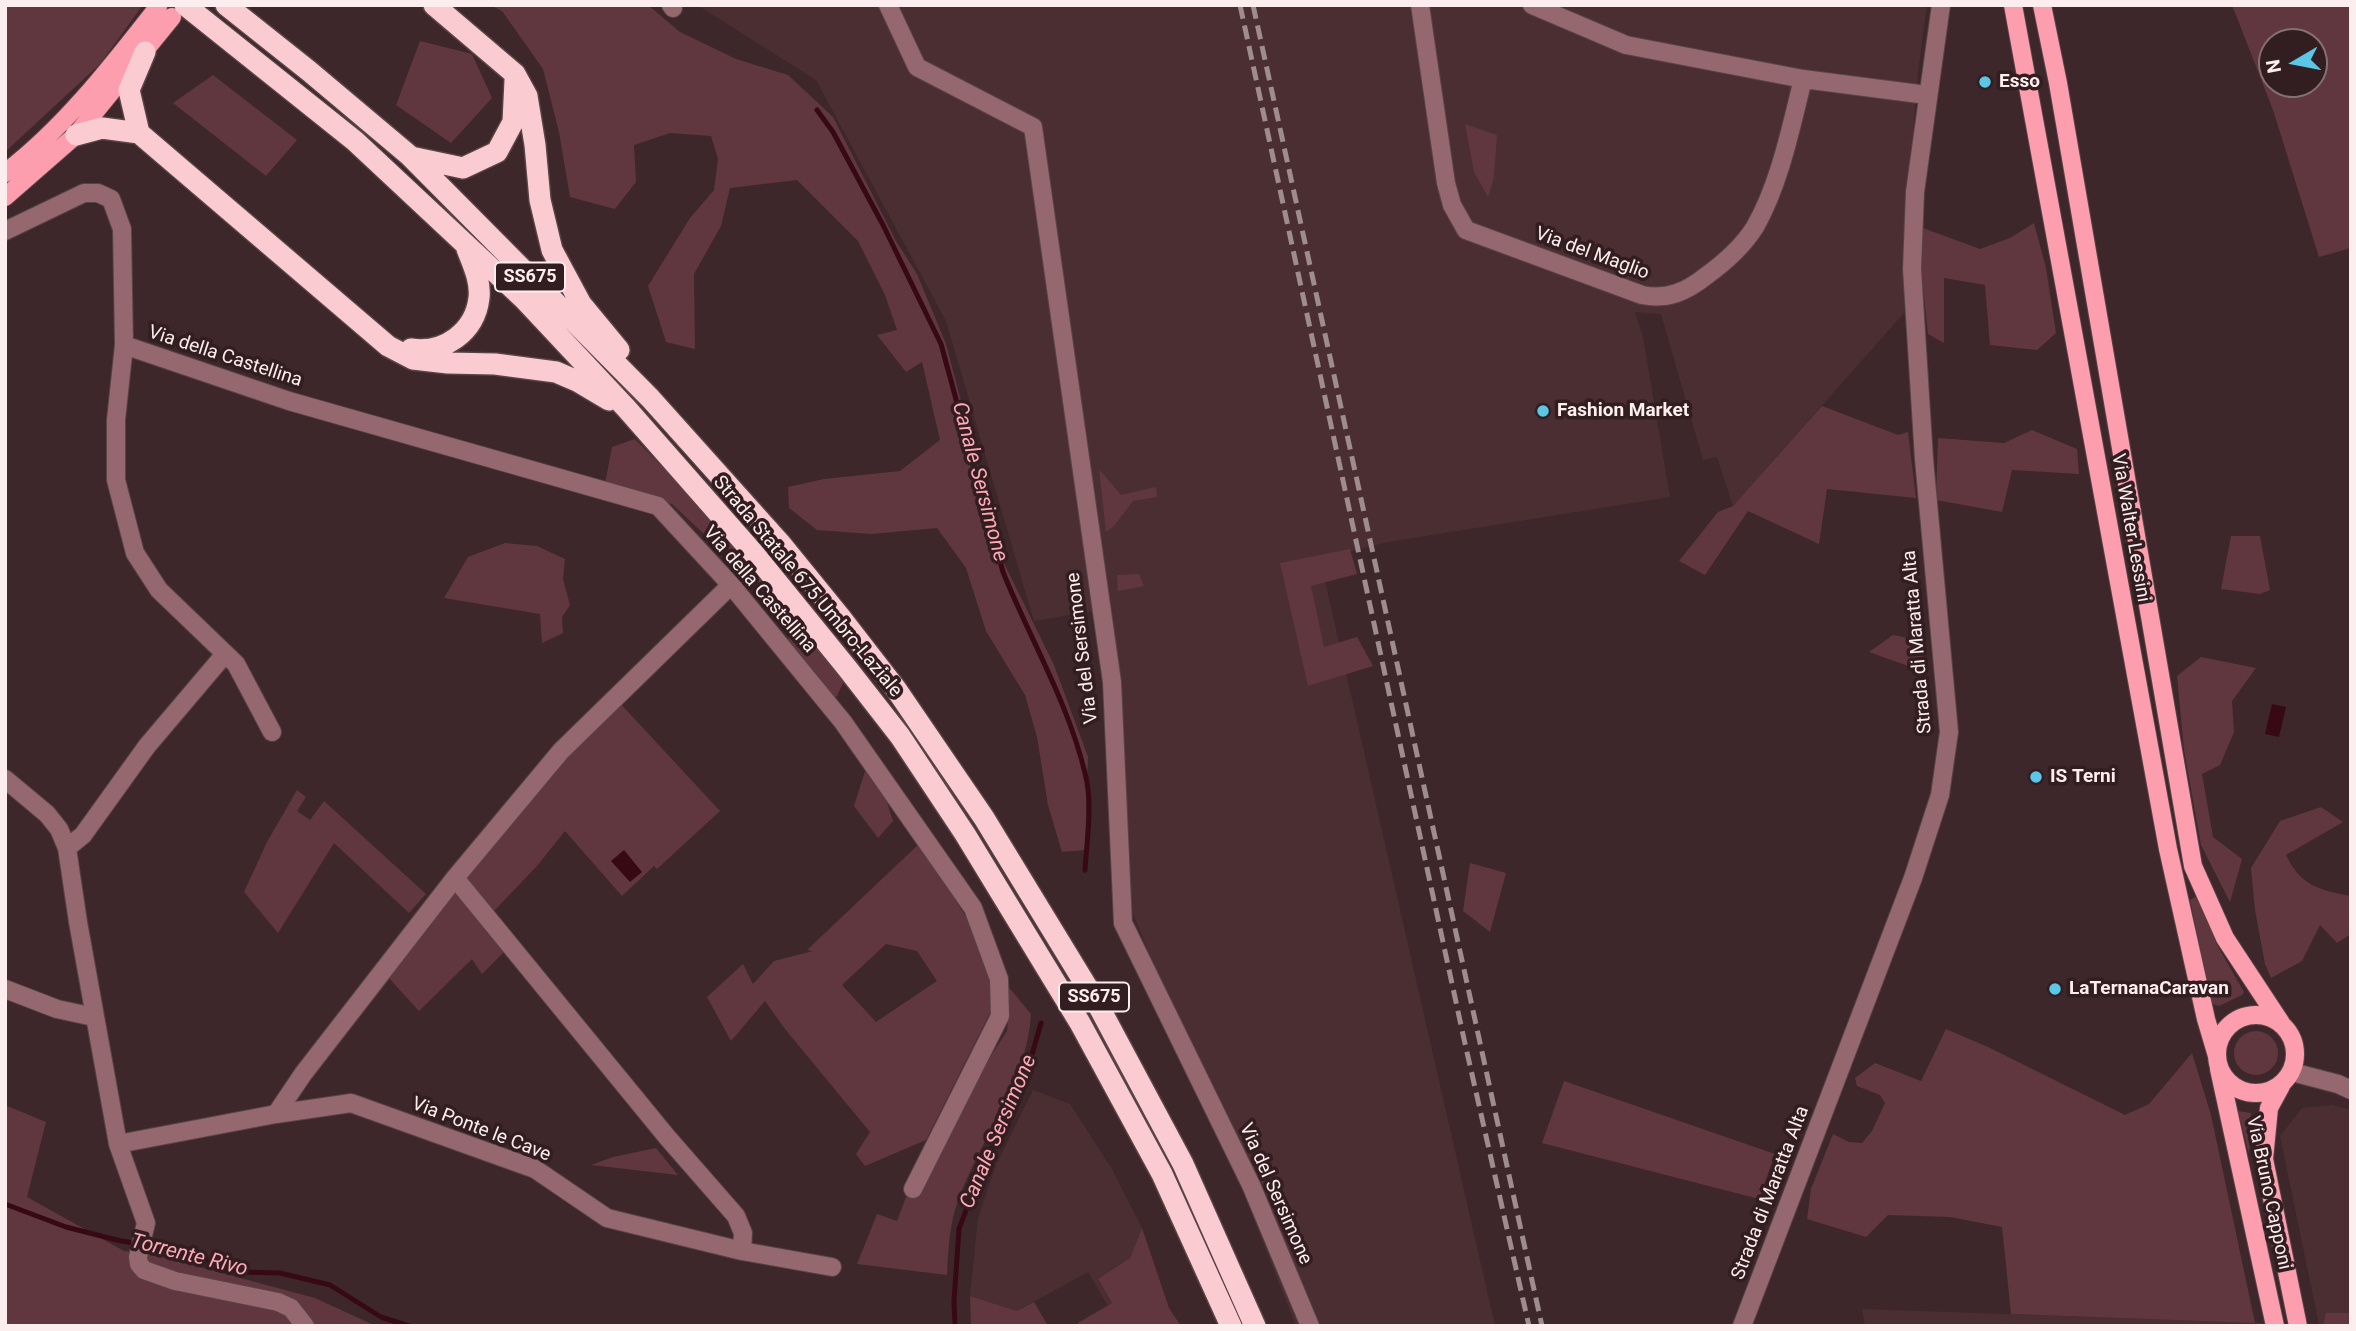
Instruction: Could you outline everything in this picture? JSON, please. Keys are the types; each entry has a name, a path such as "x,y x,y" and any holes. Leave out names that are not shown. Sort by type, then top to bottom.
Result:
{"highway":[{"name":"Strada Statale 675 Umbro-Laziale","path":"226,5 410,156 650,398 780,543 841,618 896,689 984,818 1098,1004 1184,1164 1255,1326"},
{"path":"434,5 515,74 527,96 536,145 540,200 552,250 581,304 634,367 650,398"},
{"name":"Strada Statale 675 Umbro-Laziale","path":"172,10 355,141 524,299 627,409 756,556 847,668 900,736 943,801 1080,1023 1162,1174 1231,1326"},
{"path":"139,133 129,90 145,52"},
{"path":"410,156 463,168 497,152 513,122 515,74"},
{"path":"76,135 102,128 139,133 388,346 413,359 495,364 556,372 627,409"},
{"path":"388,346 418,350 446,346 462,334 473,317 479,298 478,278 466,244"}],"main road":[{"name":"Via Walter Lessini","path":"2013,5 2165,836 2218,1062"},
{"name":"Via Walter Lessini","path":"2042,5 2058,83 2193,866 2225,939 2281,1023"},
{"path":"5,197 76,135 145,52 172,10"},
{"path":"5,173 38,145 172,10"},
{"path":"2256,1015 2281,1023 2290,1033 2295,1046 2295,1059 2286,1079 2270,1092 2258,1094 2246,1093 2234,1087 2225,1079 2218,1062 2218,1043 2224,1032 2232,1023 2256,1015"},
{"name":"Via Bruno Capponi","path":"2218,1062 2275,1326"},
{"name":"Via Bruno Capponi","path":"2286,1079 2269,1108 2264,1159 2298,1326"}],"street":[{"name":"Via del Sersimone","path":"888,5 917,67 1033,127 1112,682 1123,923 1251,1185 1310,1326"},
{"name":"Via del Maglio","path":"1420,5 1446,183 1452,205 1466,230 1642,295 1657,298 1692,287 1714,271 1743,243 1755,226 1781,165 1803,79"},
{"path":"1532,5 1626,45 1803,79 1927,94"},
{"name":"Strada di Maratta Alta","path":"1742,1326 1913,878 1942,782 1949,732 1924,459 1912,269 1915,192 1941,5"},
{"name":"Via della Castellina","path":"5,231 84,193 98,193 111,199 122,229 124,345 116,420 116,480 135,553 159,590 236,664 272,732"},
{"name":"Via della Castellina","path":"124,345 289,401 658,506 731,585 842,722 973,908 999,979 1000,1016 913,1189"},
{"path":"276,1114 303,1074 455,878 561,751 731,585"},
{"path":"67,848 83,835 147,746 225,654"},
{"path":"5,779 47,814 59,829 67,848 118,1144 145,1228 138,1255 139,1264 144,1270 175,1281 278,1302 291,1308 304,1326"},
{"path":"455,878 667,1137 736,1216 743,1233 742,1251"},
{"path":"5,989 57,1009 94,1017"},
{"path":"2286,1079 2338,1084 2351,1090"},
{"name":"Via Ponte le Cave","path":"118,1144 276,1114 351,1103 535,1169 607,1218 742,1251 832,1267"}],"shaded area":[{"path":"5,5 143,5 100,64 5,152"},
{"path":"490,5 648,5 680,32 736,59 788,75 833,117 896,241 917,274 946,344 998,551 1054,665 1088,757 1085,850 1062,852 1048,805 1037,737 1025,695 986,631 966,568 937,528 872,534 817,530 789,508 788,487 824,479 900,471 940,440 922,362 906,372 877,335 897,330 885,295 858,241 797,180 730,188 721,226 694,274 695,349 666,342 648,286 690,218 714,190 718,159 711,136 670,133 634,145 636,182 615,209 570,197 559,132 543,69 502,11"},
{"path":"697,5 1927,5 1918,72 1904,245 1904,313 1733,506 1717,457 1703,460 1661,314 1635,312 1643,337 1670,497 1388,542 1320,559 1495,1326 1296,1326 1133,913 1094,611 1034,621 946,321 816,80"},
{"path":"2232,5 2351,5 2351,248 2319,257 2268,98 2328,98 2328,28 2258,28 2258,72"},
{"path":"420,41 472,54 492,98 451,143 396,105"},
{"path":"213,75 297,140 266,176 173,103"},
{"path":"1465,124 1497,135 1494,177 1488,197 1474,172"},
{"path":"2034,223 2046,268 2056,333 2037,350 1990,345 1985,285 1944,278 1944,343 1928,334 1920,260 1923,228 1980,249 2010,238"},
{"path":"1822,406 1898,435 1908,432 1916,498 1827,489 1819,544 1748,511 1705,575 1679,561 1718,512 1733,506"},
{"path":"2032,430 2077,449 2079,474 2012,470 2002,512 1936,500 1938,438 2004,443"},
{"path":"635,439 687,492 844,681 833,704 788,649 789,626 739,567 672,504 604,489 612,447"},
{"path":"1099,469 1121,495 1156,487 1157,497 1133,501 1106,532"},
{"path":"2231,536 2260,536 2270,590 2260,594 2221,589"},
{"path":"505,543 537,546 565,559 563,579 570,605 562,617 563,633 542,643 540,614 444,598 468,557"},
{"path":"1350,549 1357,574 1311,586 1324,647 1357,637 1373,666 1308,686 1280,563"},
{"path":"1139,574 1144,586 1118,591 1117,575"},
{"path":"1893,635 1923,641 1925,672 1869,652"},
{"path":"2201,657 2256,668 2232,701 2234,732 2220,765 2202,774 2213,837 2242,859 2230,902 2201,845 2184,750 2177,676"},
{"path":"618,701 720,811 657,869 654,866 622,896 565,831 537,866 492,913 462,876 563,758"},
{"path":"2272,704 2286,707 2279,737 2265,734"},
{"path":"866,768 880,780 893,821 878,838 854,806"},
{"path":"297,790 306,797 297,811 310,820 324,801 426,894 409,913 334,843 278,933 244,892 267,842"},
{"path":"2321,807 2343,822 2286,855 2298,874 2312,885 2351,896 2351,934 2337,943 2320,925 2302,961 2271,978 2265,964 2255,910 2251,868 2280,821"},
{"path":"920,843 969,922 992,981 991,1011 926,1140 865,1166 856,1154 870,1132 765,1001 731,1041 707,997 743,964 753,984 774,961 813,951 807,950","holes":["886,944 917,951 937,981 876,1022 842,985"]},
{"path":"624,850 642,872 630,882 611,861"},
{"path":"1470,863 1506,873 1490,932 1463,911"},
{"path":"455,893 504,952 482,974 472,959 419,1011 387,976"},
{"path":"2197,896 2217,945 2244,992 2219,1006 2213,1004 2211,999 2190,900"},
{"path":"1007,985 1031,1014 1027,1040 1011,1090 975,1161 955,1210 947,1275 857,1264 877,1214 897,1221 906,1197 918,1194 987,1062 1007,1031"},
{"path":"1946,1029 2125,1115 2149,1104 2192,1053 2211,1115 2255,1323 2011,1314 2002,1227 1950,1217 1888,1215 1866,1237 1807,1219 1811,1189 1833,1134 1849,1142 1862,1143 1872,1131 1885,1103 1880,1095 1857,1086 1855,1078 1875,1063 1921,1081"},
{"path":"2256,1031 2271,1038 2278,1053 2271,1068 2256,1075 2241,1068 2234,1053 2241,1038"},
{"path":"1564,1081 1775,1154 1759,1199 1542,1143"},
{"path":"1033,1090 1070,1104 1112,1169 1142,1228 1130,1258 1098,1279 1112,1303 1108,1306 1088,1272 1017,1311 970,1296 978,1218 996,1165"},
{"path":"5,1105 46,1122 27,1197 124,1251 147,1253 315,1298 376,1326 5,1326"},
{"path":"2332,1105 2351,1110 2351,1326 1865,1326 1862,1309 2319,1325 2280,1136 2302,1108"},
{"path":"2238,1111 2251,1113 2249,1154"},
{"path":"656,1148 678,1175 591,1165 613,1157"},
{"path":"1142,1228 1169,1308 1181,1326 1080,1326 1078,1323 1112,1303 1098,1279 1130,1258"},
{"path":"970,1296 1017,1311 1034,1302 1048,1326 971,1326"},
{"path":"2326,1313 2351,1313 2351,1326 2323,1326"}],"waterway":[{"name":"Canale Sersimone","path":"817,110 833,132 883,225 941,344 1003,572 1059,696 1078,747 1085,773 1089,809 1085,870"},
{"name":"Canale Sersimone","path":"955,1326 959,1229 981,1170 1023,1086 1041,1023"},
{"name":"Torrente Rivo","path":"5,1204 66,1227 195,1256 240,1272 280,1273 330,1285 381,1317 409,1326"}],"railway":[{"path":"1240,5 1464,1039 1529,1326"},
{"path":"1253,5 1542,1326"}],"place":[{"name":"Esso","path":"1985,82"},
{"name":"Fashion Market","path":"1543,411"},
{"name":"IS Terni","path":"2036,777"},
{"name":"LaTernanaCaravan","path":"2055,989"}]}
